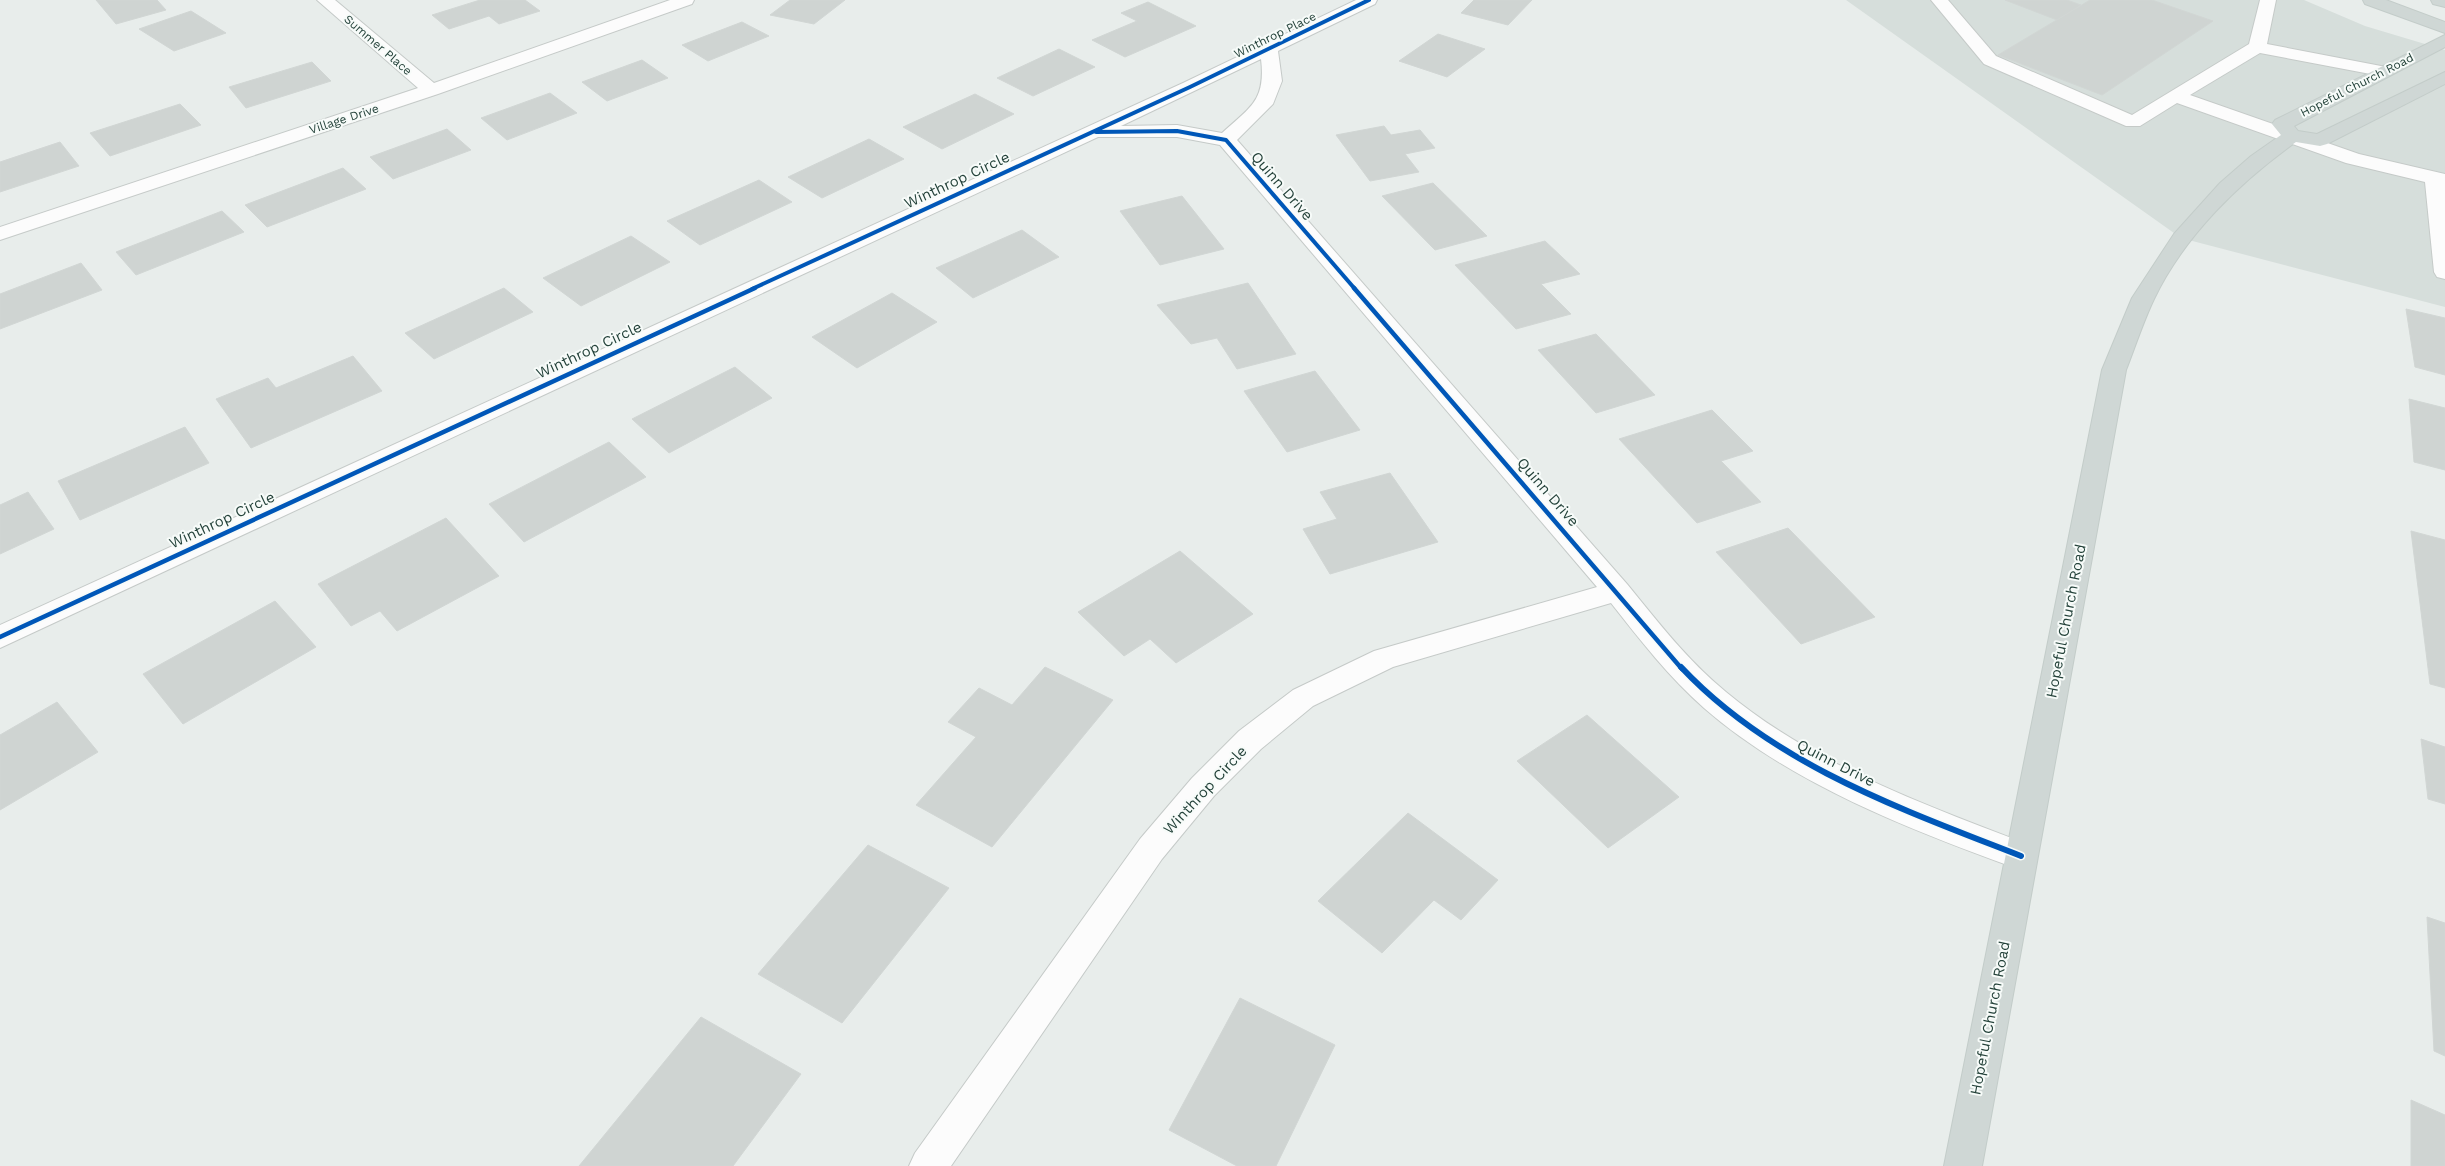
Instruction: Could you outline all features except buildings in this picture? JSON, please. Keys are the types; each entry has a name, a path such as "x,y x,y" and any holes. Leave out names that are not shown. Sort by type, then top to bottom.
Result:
{"main road":[{"path":"2371,0 2445,28"},
{"path":"2439,0 2445,2"},
{"name":"Hopeful Church Road","path":"2445,40 2381,71 2282,124 2292,136 2320,140 2445,77"},
{"name":"Hopeful Church Road","path":"1962,1166 2114,370 2143,298 2181,238 2227,186 2258,160 2292,136"}],"street":[{"name":"Summer Place","path":"325,0 430,90"},
{"name":"Village Drive","path":"0,234 430,90 686,0"},
{"name":"Winthrop Place","path":"1190,87 1369,0"},
{"path":"1939,0 1990,60 2133,122 2257,47 2381,71"},
{"path":"2257,47 2268,0"},
{"path":"1091,132 1177,131 1226,140 1264,104 1273,81 1269,50"},
{"name":"Winthrop Circle","path":"0,637 1190,87"},
{"path":"2175,96 2353,159 2442,176 2445,272"},
{"name":"Quinn Drive","path":"1226,140 1617,591 1662,646 1715,700 1783,750 1864,792 2021,856"},
{"name":"Winthrop Circle","path":"928,1166 1151,849 1203,788 1250,740 1303,698 1384,659 1617,591"}],"shaded area":[{"path":"1846,0 2304,0 2365,26 2445,50 2445,307 2181,238"}],"cycle path":[{"path":"0,637 1190,87 1369,0"},
{"path":"1096,132 1177,131 1226,140 1617,591 1664,648 1702,689 1750,727 1786,751 1823,771 1901,808 2021,856"}]}
